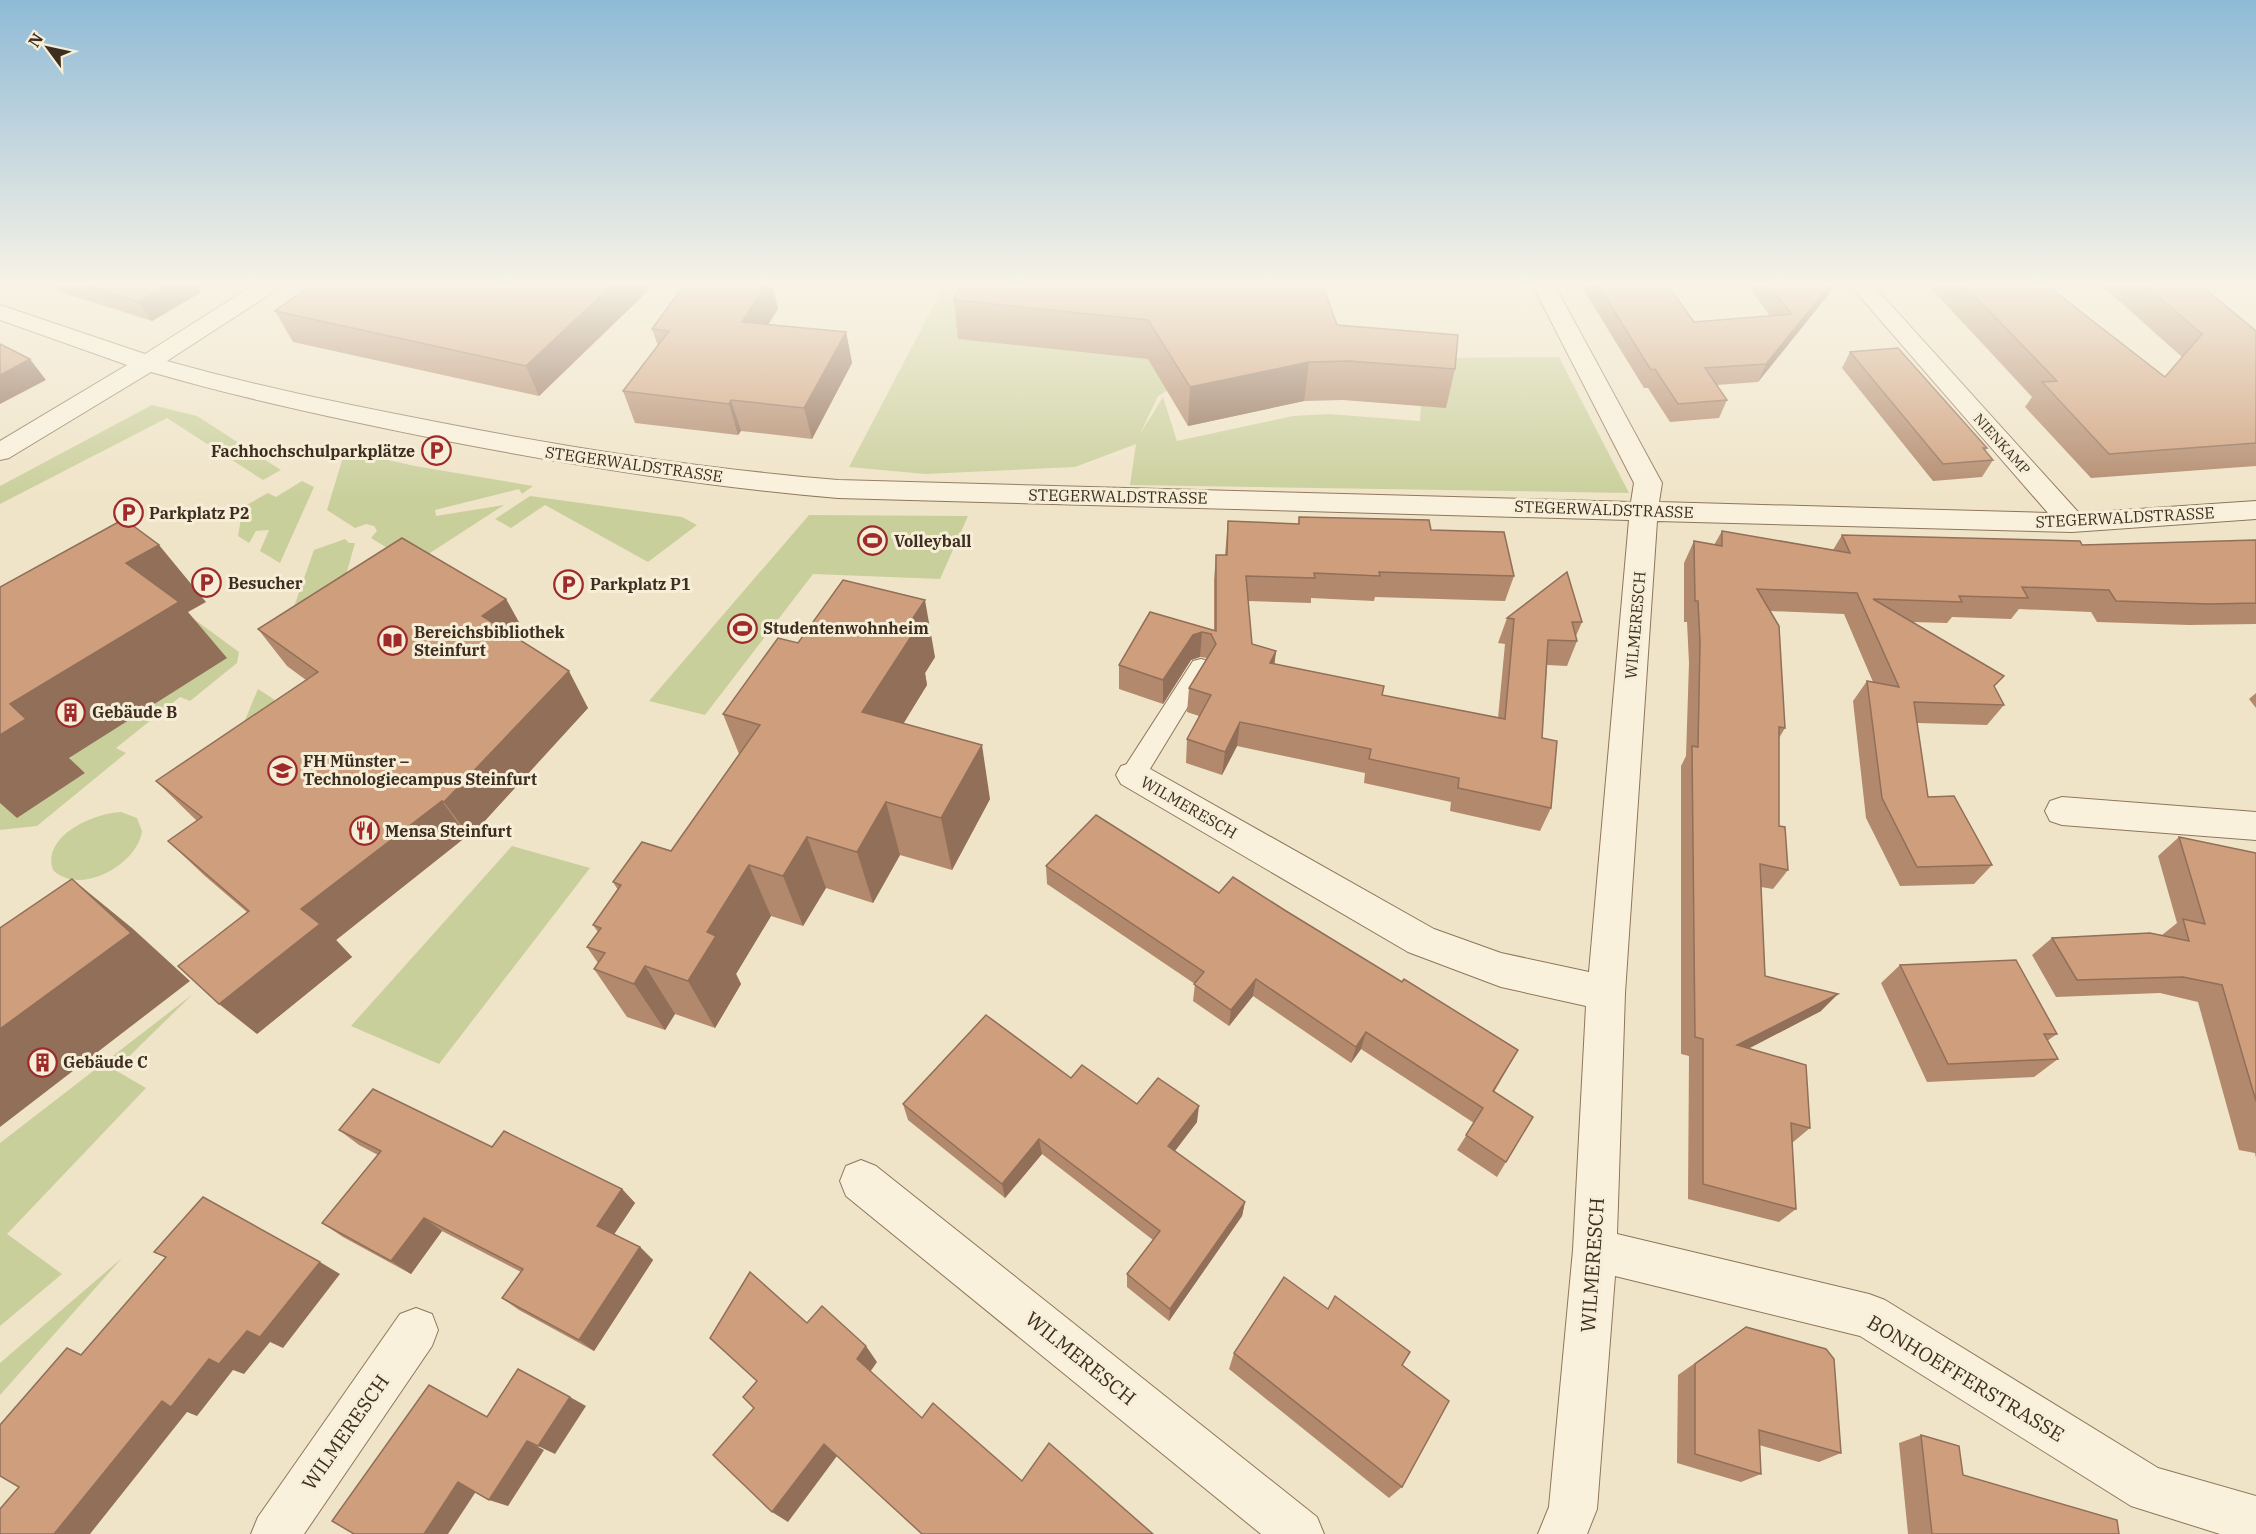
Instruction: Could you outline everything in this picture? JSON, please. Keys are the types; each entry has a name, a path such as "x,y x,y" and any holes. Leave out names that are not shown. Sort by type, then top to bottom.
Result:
{"street":[{"name":"STEGERWALDSTRASSE","path":"126,356 337,410 482,439 646,467 798,486 2072,523 2256,510"},
{"path":"0,452 159,356"},
{"name":"WILMERESCH","path":"1562,1534 1573,1509 1595,1250 1606,993 1648,483 1582,356"},
{"name":"NIENKAMP","path":"1923,356 2072,523"},
{"name":"WILMERESCH","path":"1133,775 1421,941 1501,970 1606,993"},
{"path":"2062,810 2256,826"},
{"name":"WILMERESCH","path":"861,1181 1300,1534"},
{"name":"BONHOEFFERSTRASSE","path":"1595,1250 1869,1316 2148,1489 2256,1520"},
{"name":"WILMERESCH","path":"275,1534 416,1330"}],"lane":[{"path":"1133,775 1202,668"}],"green space":[{"path":"907,356 1223,356 1222,360 1158,396 1140,434 1163,397 1177,441 1293,416 1328,414 1420,421 1423,372 1421,358 1559,357 1629,493 1130,485 1136,444 1075,467 925,474 849,467"},
{"path":"152,405 197,416 281,470 263,480 167,418 0,504 0,486"},
{"path":"351,452 415,466 533,486 522,494 519,489 435,510 436,516 504,505 413,564 371,538 377,531 374,526 366,524 355,528 327,510 343,457"},
{"path":"302,481 314,487 280,563 260,551 269,530 256,531 249,543 238,536 243,507 268,493 276,497"},
{"path":"530,496 682,517 697,525 648,562 545,505 511,528 495,519"},
{"path":"809,515 968,516 940,579 813,574 705,715 649,701"},
{"path":"345,539 349,543 355,543 335,614 278,652 314,550"},
{"path":"187,614 239,652 237,663 190,701 180,697 116,748 126,753 37,826 0,830 0,802 17,817 85,773 69,759"},
{"path":"258,689 304,719 237,739"},
{"path":"121,812 137,818 142,831 130,855 119,865 106,873 78,880 64,877 53,870 51,858 62,837 84,822 110,813"},
{"path":"512,846 590,868 439,1064 351,1026"},
{"path":"193,994 115,1070 146,1088 7,1234 62,1274 0,1326 0,1143"},
{"path":"122,1258 0,1395 0,1363"}],"building":[{"path":"0,356 23,356 30,359 0,375"},
{"path":"478,356 537,356 526,366"},
{"path":"650,356 833,356 804,408 731,400 729,404 623,391"},
{"path":"1170,356 1456,356 1455,369 1349,361 1309,362 1190,387"},
{"path":"1642,356 1773,356 1766,364 1705,368 1727,400 1678,404 1655,369 1651,370"},
{"path":"1853,356 1905,356 1987,448 1983,448 1993,460 1943,464"},
{"path":"2032,356 2137,356 2165,377 2183,356 2256,356 2256,443 2109,454 2042,382 2057,381"},
{"path":"1299,517 1429,520 1431,530 1504,532 1514,576 1379,572 1380,576 1314,573 1315,578 1246,576 1252,644 1276,651 1270,663 1384,686 1382,695 1505,719 1514,619 1507,618 1567,572 1582,622 1572,622 1577,641 1548,640 1542,738 1557,741 1551,808 1458,788 1459,778 1369,759 1371,749 1240,722 1225,752 1187,739 1211,695 1189,688 1216,644 1211,634 1202,632 1193,635 1163,680 1119,665 1150,612 1216,631 1216,555 1227,555 1228,521 1299,524"},
{"path":"124,519 159,545 126,563 179,602 10,704 26,719 0,735 0,587"},
{"path":"1722,531 1850,553 1842,535 2080,541 2082,545 2256,540 2256,603 2116,601 2109,590 2022,587 2028,598 1959,596 1962,602 1873,599 2004,676 1994,686 2004,705 1914,702 1928,797 1954,796 1992,865 1917,867 1882,798 1867,681 1899,687 1857,593 1757,589 1779,626 1785,728 1779,727 1779,826 1785,827 1788,870 1760,864 1765,976 1838,994 1737,1045 1806,1065 1810,1128 1791,1123 1796,1209 1703,1184 1703,1039 1695,1037 1692,746 1698,747 1700,642 1698,601 1695,601 1694,541 1722,546"},
{"path":"402,538 506,599 482,616 569,671 444,802 442,801 301,909 320,924 219,1004 178,966 249,911 168,841 202,817 156,781 318,672 258,629"},
{"path":"843,580 925,600 907,627 916,629 862,712 982,745 941,818 886,802 857,852 807,837 783,876 749,865 707,932 716,936 688,981 645,966 634,984 594,969 605,953 587,947 601,928 593,925 621,885 613,882 642,842 671,851 760,725 723,714 778,638 798,643"},
{"path":"1096,815 1219,893 1233,877 1402,982 1404,979 1518,1050 1493,1091 1533,1117 1506,1162 1466,1135 1483,1108 1366,1032 1356,1047 1256,979 1231,1010 1194,984 1204,972 1046,866"},
{"path":"2179,837 2256,853 2256,1101 2222,985 2183,977 2077,980 2052,938 2150,933 2189,941 2183,919 2205,924"},
{"path":"72,879 131,933 0,1029 0,928"},
{"path":"2016,960 2057,1034 2044,1034 2058,1059 1948,1064 1900,965"},
{"path":"986,1015 1071,1078 1082,1065 1137,1104 1158,1078 1199,1106 1168,1146 1245,1202 1170,1309 1127,1274 1160,1231 1039,1139 1002,1184 903,1104"},
{"path":"373,1089 492,1147 504,1131 622,1189 597,1226 640,1247 579,1340 502,1298 523,1269 424,1218 391,1261 322,1223 381,1151 339,1130"},
{"path":"203,1197 320,1262 260,1337 247,1331 219,1364 209,1359 171,1407 162,1401 54,1534 0,1534 0,1509 19,1487 0,1476 0,1425 67,1348 81,1355 166,1257 154,1252"},
{"path":"750,1272 807,1323 822,1306 866,1346 857,1359 922,1418 933,1403 1022,1481 1049,1443 1153,1534 922,1534 824,1444 772,1512 713,1455 754,1408 743,1397 757,1381 710,1338"},
{"path":"1284,1277 1328,1309 1335,1296 1410,1352 1402,1365 1449,1401 1402,1487 1234,1353"},
{"path":"1746,1327 1826,1349 1834,1359 1841,1453 1759,1430 1761,1474 1695,1454 1695,1364"},
{"path":"518,1369 570,1397 538,1446 527,1441 489,1500 458,1482 424,1534 354,1534 332,1521 429,1385 487,1417"},
{"path":"1921,1435 1959,1446 1963,1475 2117,1520 2119,1534 1932,1534"}],"place":[{"name":"Fachhochschulparkplätze","path":"436,451"},
{"name":"Parkplatz P2","path":"128,513"},
{"name":"Volleyball","path":"873,541"},
{"name":"Besucher","path":"207,583"},
{"name":"Parkplatz P1","path":"569,584"},
{"name":"Studentenwohnheim","path":"742,628"},
{"name":"Bereichsbibliothek Steinfurt","path":"393,641"},
{"name":"Gebäude B","path":"71,712"},
{"name":"FH Münster – Technologiecampus Steinfurt","path":"282,770"},
{"name":"Mensa Steinfurt","path":"364,831"},
{"name":"Gebäude C","path":"42,1062"}]}
